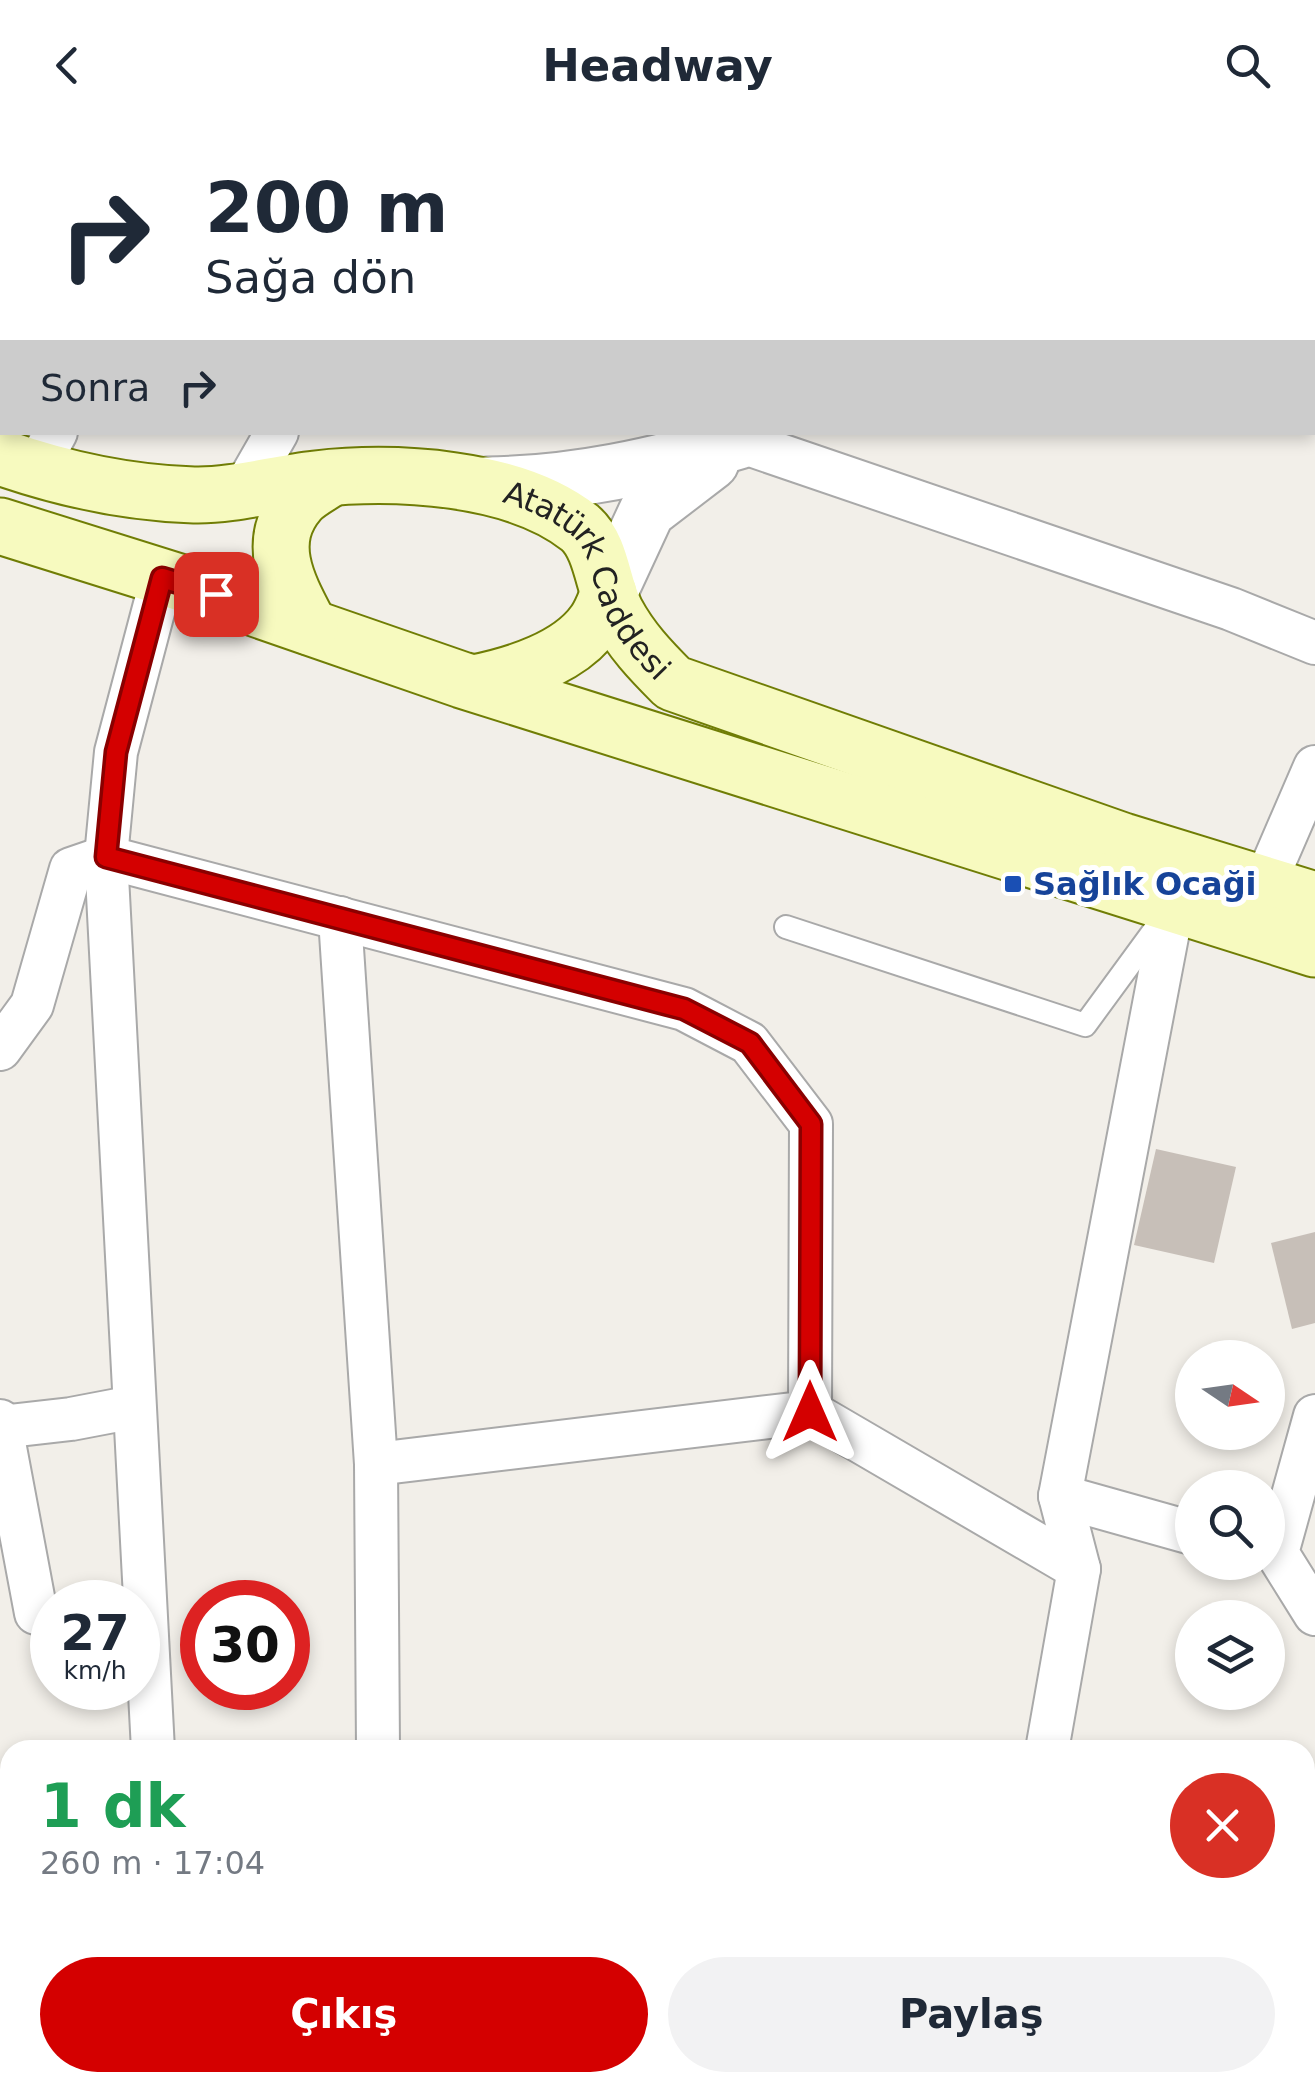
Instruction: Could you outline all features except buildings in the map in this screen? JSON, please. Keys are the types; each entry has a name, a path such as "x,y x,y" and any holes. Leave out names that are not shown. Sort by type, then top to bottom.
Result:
{"main road":[{"name":"Atatürk Caddesi","path":"30,453 118,488 198,496 331,478 394,477 486,485 549,508 584,531 613,608 636,646 673,682 1123,841 1290,892"},
{"path":"310,626 284,578 281,548 286,524 299,501 331,478"},
{"name":"Atatürk Caddesi","path":"0,526 474,683 1315,948"},
{"path":"474,683 504,677 576,642 596,622 609,593"}],"street":[{"path":"246,488 275,435"},
{"path":"609,593 647,511 670,490 747,437"},
{"path":"486,485 602,477 747,437 1231,609 1315,643"},
{"path":"152,1740 106,857 116,752 162,578"},
{"path":"1290,892 1315,766"},
{"path":"0,1048 32,1005 71,869 106,857 684,1009 750,1043 811,1124 810,1412"},
{"path":"1049,1740 1079,1569 1060,1496 1174,905"},
{"path":"340,918 376,1464 378,1740"},
{"path":"30,1581 0,1424 70,1419 134,1406"},
{"path":"376,1464 810,1412 1079,1569"},
{"path":"1285,1511 1315,1416"},
{"path":"1060,1496 1175,1528"},
{"path":"1285,1571 1315,1614"}],"lane":[{"path":"786,927 1085,1025 1174,905"}],"place":[{"name":"Sağlık Ocaği","path":"1013,884"}],"route":[{"path":"216,594 162,578 116,752 106,857 684,1009 750,1043 811,1124 810,1412"}]}
